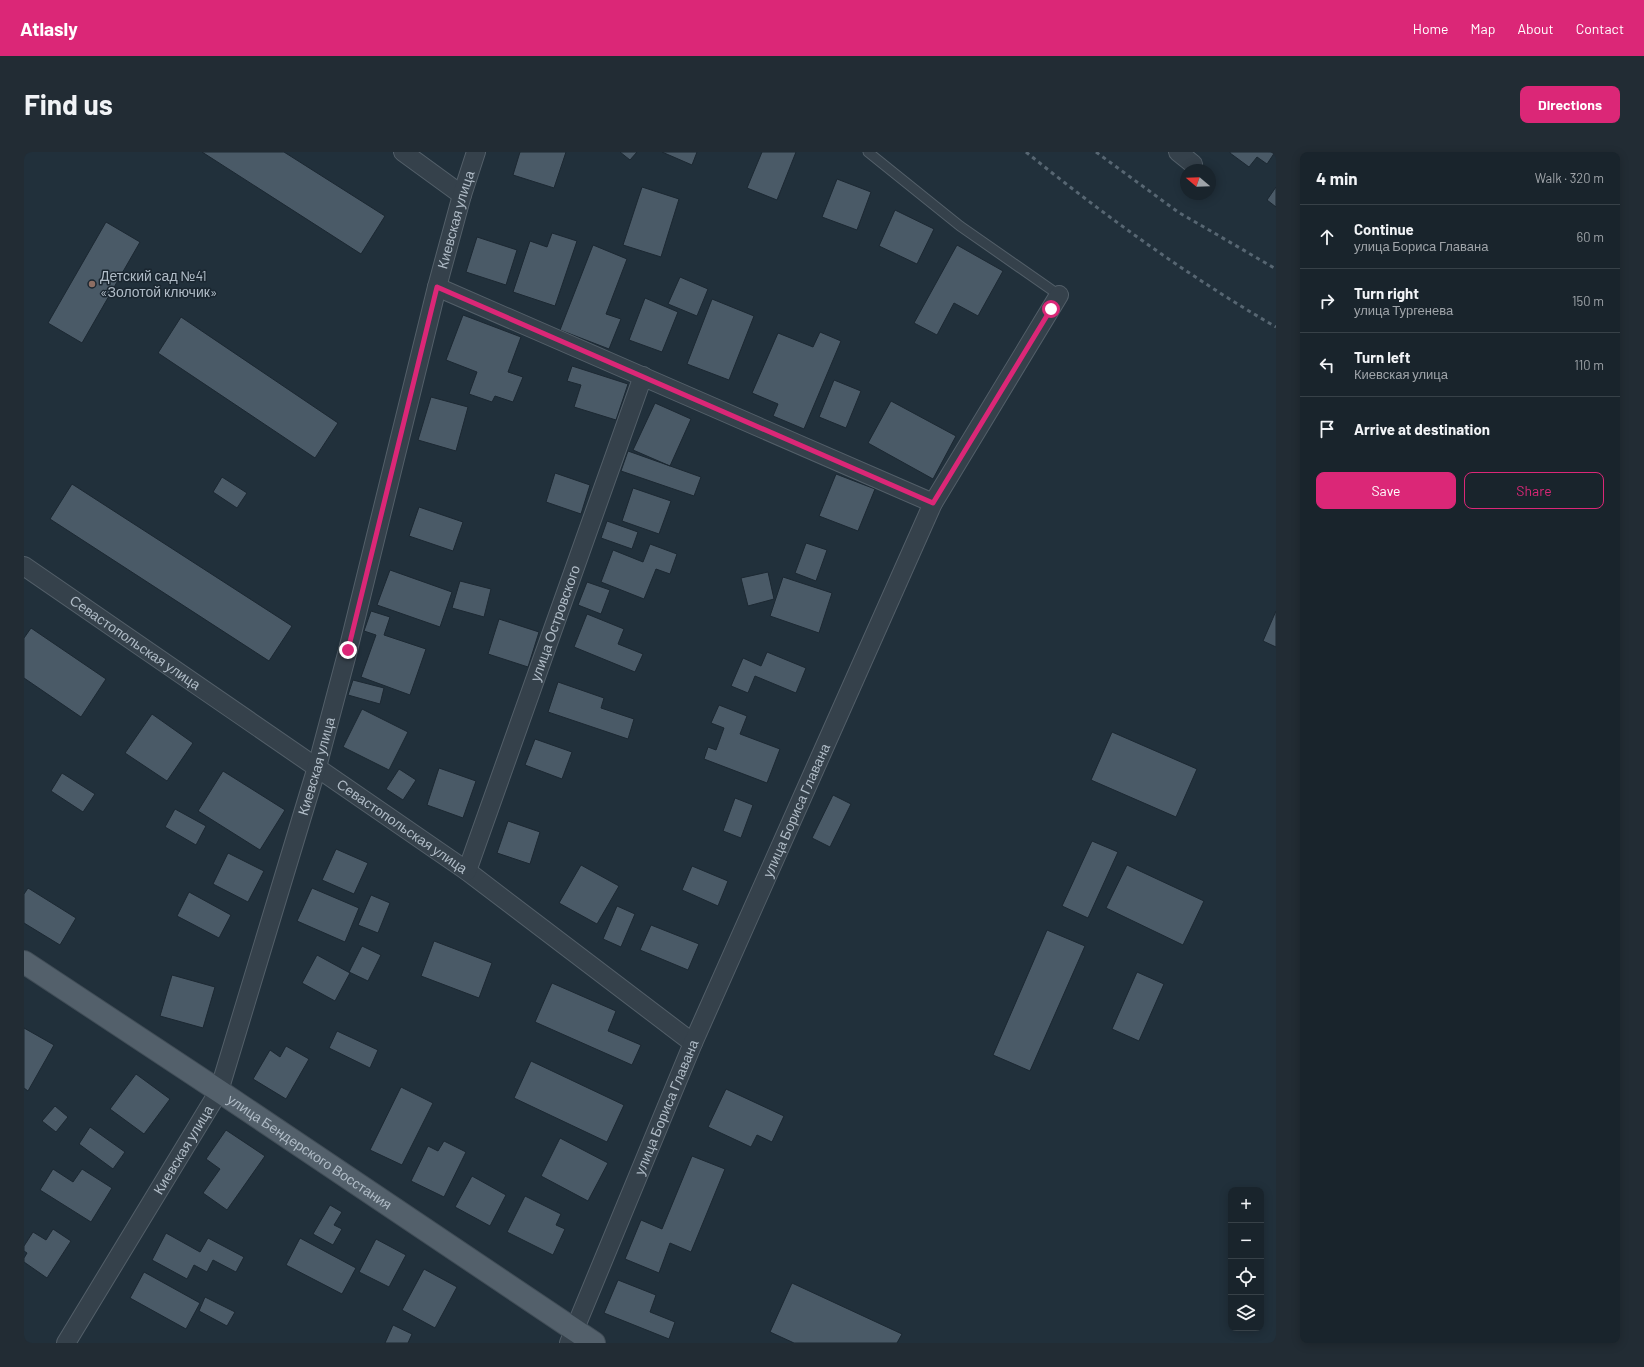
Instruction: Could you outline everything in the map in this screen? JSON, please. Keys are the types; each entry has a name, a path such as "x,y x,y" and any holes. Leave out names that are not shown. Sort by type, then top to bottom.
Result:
{"main road":[{"name":"улица Бендерского Восстания","path":"24,962 219,1091 571,1337 594,1343"}],"street":[{"path":"403,152 462,195"},
{"name":"Киевская улица","path":"66,1343 219,1091 316,767 348,650 437,287 462,195 476,152"},
{"path":"1178,152 1193,164"},
{"path":"437,287 933,503"},
{"name":"улица Бориса Главана","path":"571,1337 694,1043 933,503 1059,295"},
{"name":"улица Островского","path":"467,871 643,376"},
{"name":"Севастопольская улица","path":"26,570 467,871 694,1043"}],"lane":[{"path":"868,152 960,226 1059,295"}],"building":[{"path":"202,152 284,152 385,216 361,254"},
{"path":"520,152 566,152 554,188 513,175"},
{"path":"620,152 637,152 630,160"},
{"path":"662,152 697,152 692,165"},
{"path":"762,152 796,152 777,200 747,188"},
{"path":"1230,152 1275,152 1267,164 1257,157 1249,167"},
{"path":"837,179 871,192 857,230 822,217"},
{"path":"642,187 679,199 661,257 623,245"},
{"path":"1276,187 1276,207 1267,200"},
{"path":"895,210 934,229 917,264 879,246"},
{"path":"106,222 140,242 82,343 48,323"},
{"path":"552,233 577,241 555,306 513,292 530,241 547,247"},
{"path":"477,237 517,250 506,285 466,272"},
{"path":"593,245 627,259 606,314 621,319 609,349 560,330"},
{"path":"957,245 1003,271 978,316 954,303 937,335 914,323"},
{"path":"680,277 708,289 697,316 668,304"},
{"path":"645,298 678,312 662,352 629,340"},
{"path":"712,299 754,316 729,380 687,364"},
{"path":"463,315 521,337 508,372 523,377 513,402 495,396 492,402 469,394 477,372 446,360"},
{"path":"181,317 338,423 315,458 158,353"},
{"path":"820,332 841,341 804,429 773,416 778,404 752,393 778,333 813,347"},
{"path":"572,366 628,384 616,420 574,407 581,385 567,381"},
{"path":"834,380 861,391 846,428 819,417"},
{"path":"431,397 468,407 456,451 418,440"},
{"path":"891,401 956,436 933,479 868,443"},
{"path":"655,403 691,419 670,466 633,450"},
{"path":"628,451 701,477 694,496 621,471"},
{"path":"555,473 590,485 581,514 546,502"},
{"path":"836,474 875,489 858,531 819,516"},
{"path":"222,477 247,493 237,508 213,492"},
{"path":"72,484 292,626 269,661 50,519"},
{"path":"633,488 671,501 659,534 622,521"},
{"path":"419,507 463,522 453,551 409,536"},
{"path":"607,521 638,532 632,549 601,538"},
{"path":"806,543 827,550 816,581 795,573"},
{"path":"650,544 677,554 670,574 656,569 644,599 601,582 613,550 643,562"},
{"path":"390,570 452,592 440,627 377,605"},
{"path":"768,572 774,599 748,606 741,578"},
{"path":"783,577 832,593 819,633 770,616"},
{"path":"460,581 491,589 484,617 452,608"},
{"path":"587,582 610,590 601,614 578,605"},
{"path":"371,611 390,617 384,635 426,649 410,695 361,677 376,635 364,631"},
{"path":"1276,611 1276,647 1263,641"},
{"path":"587,614 624,629 618,644 643,654 635,672 574,647"},
{"path":"499,619 539,632 528,667 488,654"},
{"path":"31,628 106,679 81,717 24,678 24,638"},
{"path":"767,652 806,668 796,693 755,676 748,693 731,686 743,658 761,666"},
{"path":"353,680 384,688 380,704 348,695"},
{"path":"558,682 604,698 601,708 634,719 628,739 548,712"},
{"path":"719,705 747,716 740,734 780,749 767,783 704,759 708,747 716,750 724,728 711,723"},
{"path":"362,709 408,732 389,770 343,747"},
{"path":"152,714 193,743 167,781 125,753"},
{"path":"1112,732 1197,769 1176,817 1091,780"},
{"path":"535,739 572,752 562,779 525,765"},
{"path":"439,768 476,781 463,818 427,805"},
{"path":"399,769 416,780 403,800 386,789"},
{"path":"223,771 285,810 260,850 198,811"},
{"path":"62,773 95,794 83,812 51,791"},
{"path":"833,795 851,804 830,847 812,838"},
{"path":"735,798 753,805 741,838 723,831"},
{"path":"175,809 206,826 196,845 165,827"},
{"path":"508,821 540,832 530,864 497,853"},
{"path":"1092,841 1118,852 1088,918 1062,906"},
{"path":"336,849 368,863 354,894 322,880"},
{"path":"228,853 264,871 248,902 213,884"},
{"path":"581,865 619,886 597,924 559,903"},
{"path":"1127,865 1204,901 1183,945 1106,908"},
{"path":"692,866 728,881 718,906 682,890"},
{"path":"28,888 76,918 60,945 24,923 24,894"},
{"path":"312,888 359,908 345,942 297,921"},
{"path":"189,892 231,915 219,938 177,916"},
{"path":"371,895 390,903 378,933 358,925"},
{"path":"617,906 635,914 621,947 603,939"},
{"path":"651,925 699,944 688,970 640,950"},
{"path":"1047,930 1085,946 1030,1071 993,1055"},
{"path":"434,941 492,963 479,998 421,976"},
{"path":"362,946 381,955 368,981 349,972"},
{"path":"317,955 350,973 335,1001 302,983"},
{"path":"1137,972 1164,984 1139,1041 1112,1029"},
{"path":"172,975 215,987 203,1028 160,1016"},
{"path":"552,983 616,1011 608,1031 641,1045 632,1065 535,1022"},
{"path":"24,1028 54,1045 28,1091 24,1088"},
{"path":"337,1031 378,1050 370,1068 329,1048"},
{"path":"286,1046 309,1059 286,1099 253,1079 270,1050 280,1057"},
{"path":"531,1061 624,1105 607,1142 514,1098"},
{"path":"136,1074 170,1099 144,1134 110,1109"},
{"path":"401,1087 433,1103 402,1165 370,1150"},
{"path":"726,1089 784,1116 772,1142 757,1135 751,1147 708,1127"},
{"path":"55,1106 68,1117 56,1132 42,1121"},
{"path":"90,1127 125,1152 113,1169 79,1144"},
{"path":"226,1130 265,1156 227,1210 203,1193 220,1169 206,1159"},
{"path":"560,1138 608,1163 588,1201 541,1176"},
{"path":"444,1141 466,1152 444,1197 411,1181 428,1146 438,1151"},
{"path":"692,1156 725,1169 691,1252 670,1243 659,1273 625,1259 641,1220 662,1229"},
{"path":"53,1169 73,1182 82,1169 112,1188 91,1222 40,1190"},
{"path":"472,1176 506,1195 490,1226 455,1207"},
{"path":"525,1196 561,1214 556,1225 565,1229 553,1255 507,1232"},
{"path":"330,1205 342,1212 334,1225 342,1229 333,1245 313,1234"},
{"path":"53,1229 71,1241 47,1278 24,1262 24,1258 27,1253 24,1251 24,1246 33,1232 46,1240"},
{"path":"166,1233 200,1252 208,1238 244,1257 236,1272 213,1260 207,1272 194,1265 187,1279 152,1260"},
{"path":"300,1238 356,1268 342,1294 286,1265"},
{"path":"376,1239 406,1255 389,1287 359,1272"},
{"path":"424,1269 457,1287 435,1328 402,1310"},
{"path":"144,1272 200,1303 186,1329 130,1298"},
{"path":"618,1280 656,1295 650,1312 675,1322 669,1339 604,1313"},
{"path":"792,1283 902,1334 897,1343 794,1343 770,1332"},
{"path":"205,1297 235,1312 227,1326 199,1311"},
{"path":"393,1325 412,1334 408,1343 385,1343"}],"railway":[{"path":"1026,152 1086,199 1179,266 1276,327"},
{"path":"1096,152 1178,212 1276,269"}],"place":[{"name":"Детский сад №41 «Золотой ключик»","path":"92,284"}],"route":[{"path":"348,650 437,287 933,503 1051,309"}]}
